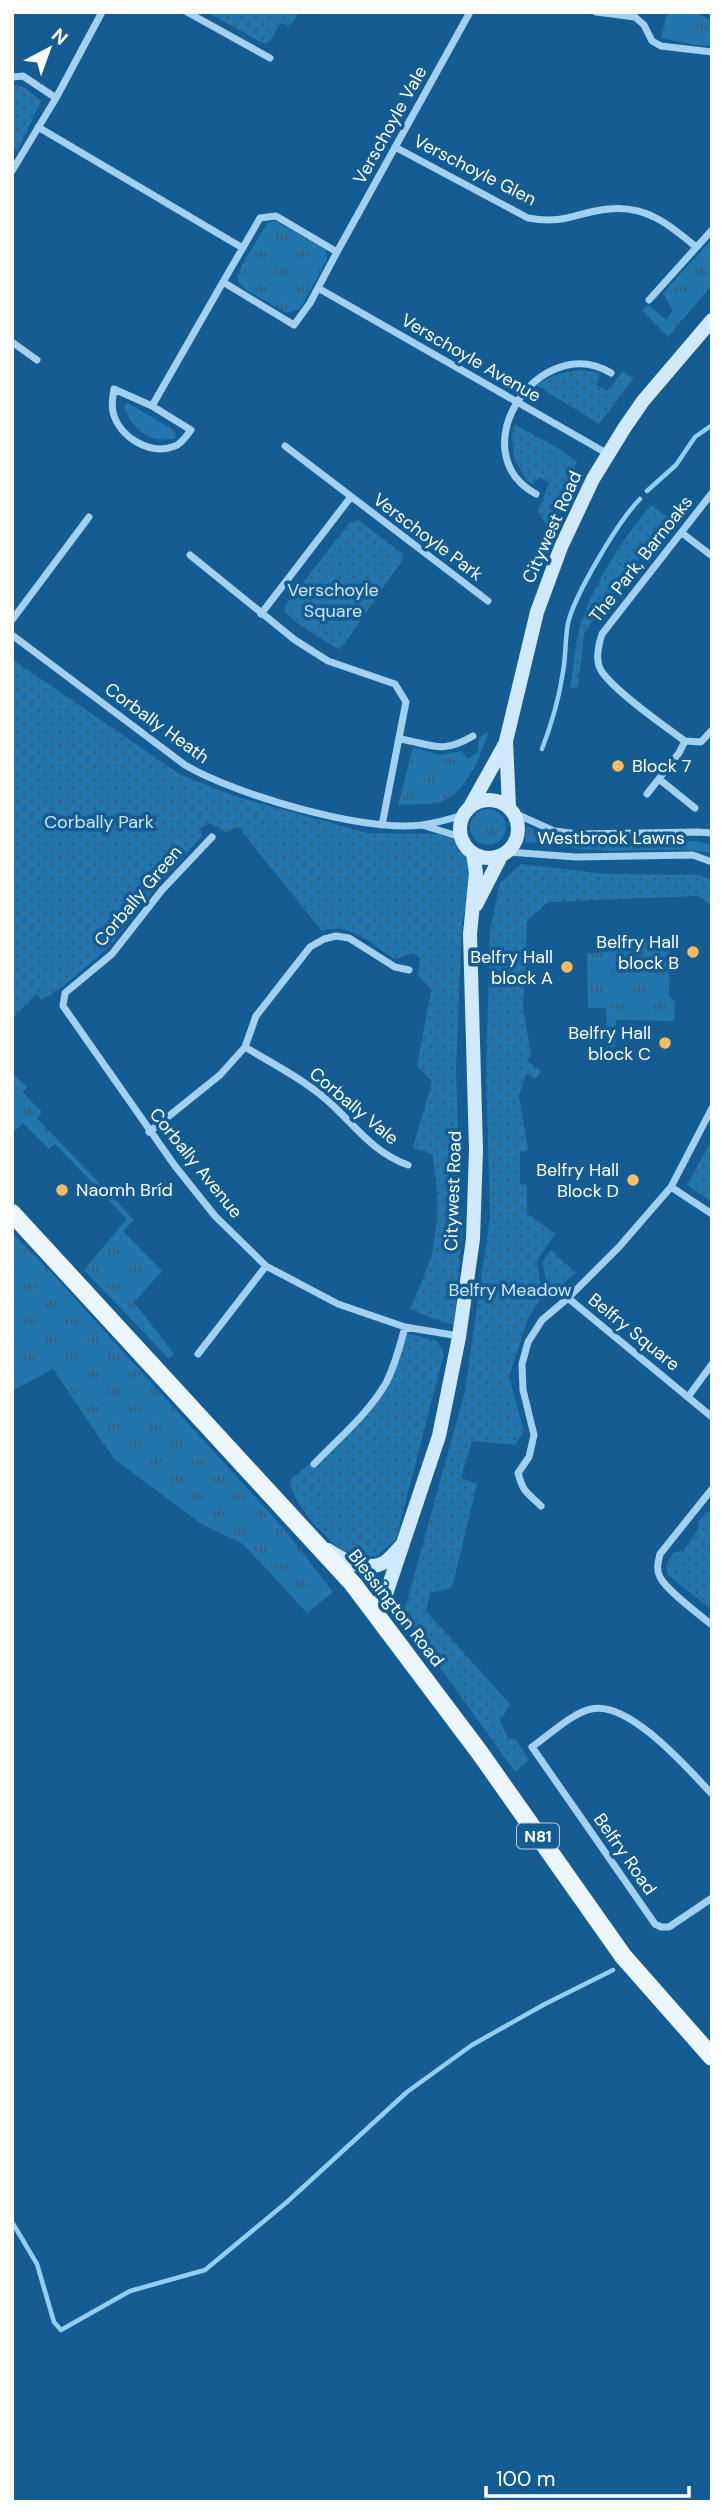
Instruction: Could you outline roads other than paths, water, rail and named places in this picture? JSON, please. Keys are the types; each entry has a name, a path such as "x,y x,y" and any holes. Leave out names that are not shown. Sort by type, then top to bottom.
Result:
{"main road":[{"name":"Blessington Road","path":"12,1213 353,1584 473,1744 623,1956 712,2057"}],"street":[{"path":"14,165 56,97 102,12"},
{"path":"187,12 270,58"},
{"name":"Verschoyle Vale","path":"337,252 470,12"},
{"path":"596,12 635,17 644,25 652,41 661,46 712,52"},
{"path":"12,77 23,76 56,97"},
{"path":"38,127 241,247"},
{"name":"Verschoyle Glen","path":"396,147 528,218 548,222 609,209 640,211 667,222 696,247"},
{"path":"152,407 241,247 260,218 276,216 337,252 294,325 223,282"},
{"path":"649,300 712,230"},
{"name":"Verschoyle Avenue","path":"318,288 608,454"},
{"name":"Citywest Road","path":"467,811 506,741 537,612 577,510 642,401 712,320"},
{"path":"12,342 37,360"},
{"path":"537,495 513,475 506,458 505,429 528,387 538,377 567,365 586,363 611,373"},
{"path":"114,389 152,407 191,430 177,446 160,448 142,445 122,433 113,411 114,389"},
{"name":"Verschoyle Park","path":"285,446 488,601"},
{"name":"The Park, Barnoaks","path":"685,740 611,683 599,667 598,645 603,634 712,493"},
{"name":"Verschoyle Park","path":"261,614 350,498"},
{"path":"12,620 89,517"},
{"path":"682,533 712,556"},
{"path":"190,555 261,614 328,661 396,684 406,702 382,825"},
{"name":"Corbally Heath","path":"12,635 185,765 209,779 314,812 382,825 421,825"},
{"path":"647,794 679,753 685,740 701,742 712,730"},
{"path":"400,740 440,748 457,746 473,736"},
{"name":"Citywest Road","path":"506,741 512,810"},
{"path":"659,779 695,808"},
{"path":"421,825 461,837 473,853 482,857 504,854 514,845 519,830 512,810 494,800 477,802 467,811 461,822 461,837"},
{"name":"Westbrook Lawns","path":"512,810 554,831 579,834 712,833"},
{"path":"421,825 467,811"},
{"name":"Corbally Green","path":"62,1006 65,993 112,954 162,890 212,837"},
{"name":"Citywest Road","path":"371,1608 386,1594 439,1436 459,1336 476,1200 470,934 476,873 473,853"},
{"name":"Citywest Road","path":"472,912 504,854"},
{"name":"Westbrook Lawns","path":"504,854 576,857 694,855 712,862"},
{"path":"149,1132 220,1075 245,1047 256,1016 310,947 336,936 349,938 396,967 410,970"},
{"name":"Corbally Avenue","path":"62,1006 149,1132 215,1216 266,1266 338,1304 405,1327 459,1336"},
{"name":"Corbally Vale","path":"245,1047 327,1100 389,1158 408,1165"},
{"path":"541,1506 525,1493 518,1473 529,1457 534,1435 523,1390 522,1364 528,1342 542,1320 620,1247 671,1187 711,1112"},
{"path":"671,1187 712,1214"},
{"path":"198,1354 266,1266"},
{"name":"Belfry Square","path":"568,1298 712,1417"},
{"path":"314,1464 367,1409 385,1384 397,1359 405,1327"},
{"path":"688,1397 712,1364"},
{"path":"712,1489 660,1554 658,1566 659,1577 666,1585 712,1625"},
{"path":"312,1539 337,1556 365,1567 384,1562 402,1546"},
{"name":"Belfry Road","path":"712,1794 647,1730 618,1712 592,1709 565,1723 532,1748 654,1924 669,1927 712,1898"}],"waterway":[{"path":"647,491 676,465 695,437 712,425"},
{"path":"542,749 559,692 572,610 599,558 640,499"},
{"path":"12,2222 37,2264 54,2322 61,2330 130,2291 205,2270 287,2202 407,2092 472,2045 613,1970"}],"place":[{"name":"Block 7","path":"618,766"},
{"name":"Belfry Hall block B","path":"693,952"},
{"name":"Belfry Hall block A","path":"567,967"},
{"name":"Belfry Hall block C","path":"665,1043"},
{"name":"Belfry Hall Block D","path":"633,1180"},
{"name":"Naomh Bríd","path":"62,1190"}],"park label":[{"name":"Verschoyle Square","path":"333,600"},
{"name":"Corbally Park","path":"99,822"},
{"name":"Belfry Meadow","path":"510,1290"}]}
